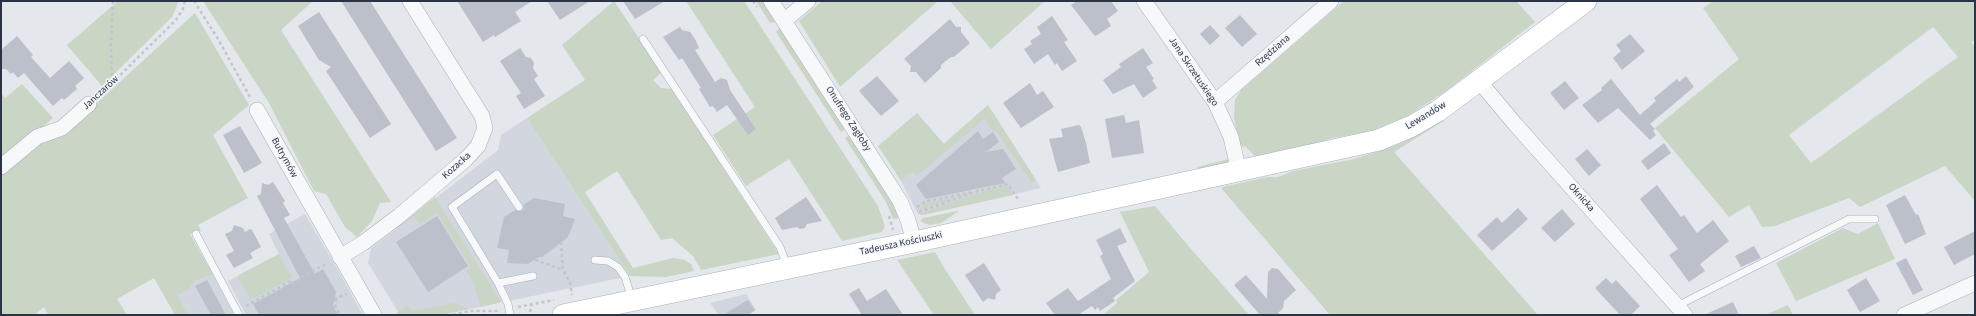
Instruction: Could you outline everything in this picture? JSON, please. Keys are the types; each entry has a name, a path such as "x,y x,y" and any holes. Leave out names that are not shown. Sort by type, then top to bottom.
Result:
{"street":[{"name":"Kozacka","path":"340,257 363,243 399,216 466,159 478,146 485,128 482,116 410,1"},
{"name":"Onufrego Zagłoby","path":"771,1 900,202 908,220 914,242"},
{"path":"784,21 808,1"},
{"name":"Jana Skrzetuskiego","path":"1144,1 1215,102 1231,137 1238,172"},
{"name":"Rzędziana","path":"1215,102 1331,1"},
{"name":"Lewandów","path":"1238,172 1368,143 1390,136 1435,113 1586,1"},
{"name":"Oknicka","path":"1479,81 1515,124 1681,310"},
{"name":"Janczarów","path":"1,167 37,137 62,128 89,104"},
{"name":"Butrymów","path":"257,110 374,315"},
{"name":"Tadeusza Kościuszki","path":"563,315 580,307 632,300 788,268 1238,172"},
{"path":"1904,315 1975,283"}],"lane":[{"path":"643,39 780,247 788,268"},
{"path":"510,315 508,304 498,283 452,206 498,174 519,207"},
{"path":"1681,310 1849,219 1875,219"},
{"path":"196,234 238,313"},
{"path":"595,260 608,262 618,267 625,277 632,300"},
{"path":"498,283 533,276"}],"path":[{"path":"112,83 111,46 113,1"},
{"name":"Janczarów","path":"89,104 176,20 183,9 185,1"},
{"path":"194,1 218,39 257,110"},
{"path":"914,209 927,201 1008,184 1018,199"},
{"path":"915,213 978,191"},
{"path":"561,242 563,270 570,282 580,307"},
{"path":"238,313 291,281 293,284 302,277 340,257"},
{"path":"535,260 563,270"},
{"path":"336,299 335,305 340,315"},
{"path":"530,312 532,304"},
{"path":"453,315 469,311 501,311"}],"shaded area":[{"path":"988,105 1041,188 923,215 918,214 901,181"},
{"path":"527,118 630,276 440,315 400,315 368,263 371,248 498,150 501,135"},
{"path":"305,214 363,315 246,315 228,281 279,254 269,234"},
{"path":"209,267 234,315 188,315 172,287"},
{"path":"746,294 756,310 748,315 719,315 710,303"}],"green space":[{"path":"118,1 179,1 172,17 102,86 67,45"},
{"path":"203,1 313,1 281,30 391,202 380,203 372,221 357,237 345,227 326,194 314,191 269,103"},
{"path":"614,1 662,72 653,80 661,88 672,89 779,254 701,270 693,256 672,238 661,240 617,171 585,192 633,268 673,258 685,260 691,264 694,271 666,277 630,276 527,118 585,80 562,45"},
{"path":"686,1 744,1 878,206 885,226 882,232 842,241 789,159 746,186 713,135 755,107"},
{"path":"756,1 763,1 776,22 770,23"},
{"path":"822,1 938,1 840,87 799,21"},
{"path":"950,1 1045,1 991,49"},
{"path":"1344,1 1516,1 1535,22 1445,92 1407,116 1371,131 1328,139 1317,145 1255,156 1245,146 1240,147 1234,118 1235,100 1241,90"},
{"path":"1713,1 1975,1 1975,40 1971,42 1975,47 1975,201 1945,166 1860,207 1849,198 1775,226 1762,227 1749,205 1729,217 1655,128 1739,59 1703,8","holes":["1933,27 1958,57 1811,163 1789,135"]},
{"path":"195,13 249,105 213,135 248,198 198,225 201,231 190,234 213,275 205,276 193,282 190,288 177,295 188,315 175,315 154,278 117,299 127,315 48,315 44,307 34,315 1,315 1,173 37,141 61,136"},
{"path":"780,27 845,127 841,132 776,32"},
{"path":"22,84 53,118 1,163 1,93 5,98"},
{"path":"988,105 1036,180 1032,183 996,131 993,132 985,118 917,176 913,171 901,181 878,146 917,113 944,144"},
{"path":"1445,120 1394,152 1538,315 1330,315 1222,189 1222,187 1268,177 1278,177 1293,171 1354,159 1389,148 1410,139"},
{"path":"851,136 891,200 900,218 893,219 886,202 845,138"},
{"path":"1229,159 1227,163 1198,171 1197,167"},
{"path":"1007,186 1013,195 923,215 919,214 991,189"},
{"path":"964,195 917,211 927,203"},
{"path":"435,197 501,302 481,307 473,281 466,271 471,267 437,213 420,224 415,217 395,229"},
{"path":"1155,206 1249,315 1103,315 1117,303 1116,300 1149,272 1120,212"},
{"path":"959,211 941,223 929,225 920,221 923,218"},
{"path":"1878,223 1895,259 1796,301 1776,263 1843,228 1858,234"},
{"path":"935,252 975,315 934,315 897,260"},
{"path":"279,254 292,278 251,300 237,276"},
{"path":"454,303 468,309 440,315 394,315 407,305 413,311"},
{"path":"1788,305 1793,315 1765,315"}],"building":[{"path":"341,1 370,1 457,138 436,151"},
{"path":"457,1 532,1 515,12 521,21 495,37 494,35 483,42"},
{"path":"547,1 590,1 560,20"},
{"path":"623,1 665,1 635,19"},
{"path":"1077,1 1111,1 1118,11 1107,19 1111,26 1096,36 1094,35 1071,5"},
{"path":"319,12 391,124 370,138 326,71 331,67 319,60 298,26"},
{"path":"1240,15 1257,34 1242,47 1225,28"},
{"path":"1052,16 1068,40 1064,42 1077,61 1062,71 1057,63 1055,65 1048,54 1034,64 1024,49 1032,44 1030,41 1041,34 1037,27"},
{"path":"950,19 956,27 961,27 961,32 970,43 954,57 951,57 941,65 941,68 925,83 916,72 910,72 911,66 904,59"},
{"path":"1210,25 1220,36 1210,45 1200,34"},
{"path":"680,27 682,30 690,32 695,39 699,48 695,50 715,82 721,78 727,80 730,90 756,129 748,135 727,105 717,112 713,106 710,107 699,89 701,88 682,58 679,60 663,37"},
{"path":"1630,34 1645,51 1622,70 1613,58 1621,51 1616,45"},
{"path":"17,36 33,55 31,57 50,78 69,61 84,78 75,86 77,89 64,100 62,98 53,106 24,73 18,78 13,72 11,74 6,69 1,69 1,50"},
{"path":"520,48 526,57 531,58 534,63 533,68 538,76 534,79 545,96 524,109 516,96 521,93 500,61"},
{"path":"1143,48 1153,63 1146,67 1154,79 1152,80 1157,88 1143,98 1134,84 1113,94 1103,80 1121,67 1119,64"},
{"path":"877,76 899,101 881,116 859,91"},
{"path":"1686,76 1694,87 1650,124 1655,129 1653,131 1656,135 1650,140 1618,108 1598,123 1582,105 1602,90 1601,88 1611,79 1640,115 1656,101 1654,98 1677,79 1679,82"},
{"path":"1565,81 1579,98 1564,110 1550,93"},
{"path":"1030,83 1037,95 1043,91 1054,107 1021,128 1003,103"},
{"path":"1124,115 1126,123 1139,120 1144,153 1112,158 1105,119"},
{"path":"1079,125 1086,143 1090,163 1058,172 1049,139 1063,137 1061,129"},
{"path":"240,126 262,163 244,173 223,135"},
{"path":"978,131 983,139 993,132 999,142 986,152 1003,149 1016,169 1002,178 1005,183 926,199 916,185"},
{"path":"1664,143 1671,153 1648,170 1641,161"},
{"path":"1587,149 1601,165 1589,176 1575,159"},
{"path":"273,182 285,201 283,203 290,215 284,218 315,274 323,269 336,292 333,305 338,315 259,315 253,304 300,278 257,196 261,194 262,183 268,185"},
{"path":"1657,185 1681,217 1684,215 1697,233 1713,220 1729,241 1700,264 1705,271 1689,282 1669,255 1678,249 1640,199"},
{"path":"1905,195 1916,215 1918,214 1926,234 1905,244 1886,205"},
{"path":"806,197 822,221 807,224 805,228 800,229 797,227 782,230 775,218"},
{"path":"534,198 565,204 563,216 575,219 571,230 567,238 542,257 539,257 528,264 507,263 509,250 497,248 504,217 515,210 521,211 524,209 523,205"},
{"path":"1518,208 1528,219 1492,251 1477,235 1497,217 1502,223"},
{"path":"1562,209 1575,224 1555,242 1541,228"},
{"path":"437,216 468,266 428,292 396,242"},
{"path":"234,225 243,228 245,232 250,229 252,230 261,247 250,253 253,258 234,268 226,255 234,251 225,234 232,231"},
{"path":"1120,228 1127,242 1117,246 1135,281 1113,298 1115,301 1100,311 1098,307 1095,310 1092,306 1078,315 1055,315 1046,303 1068,288 1078,301 1111,279 1100,256 1103,254 1096,240"},
{"path":"1975,231 1975,254 1954,265 1944,247"},
{"path":"1754,246 1761,258 1741,267 1735,256"},
{"path":"1906,258 1923,290 1913,295 1896,263"},
{"path":"984,263 1001,290 996,294 995,300 988,298 983,302 965,275"},
{"path":"1272,268 1278,269 1296,290 1284,301 1283,308 1278,313 1281,315 1260,315 1234,285 1246,275 1267,299 1268,272"},
{"path":"1606,278 1612,284 1616,280 1640,306 1631,315 1620,315 1595,288"},
{"path":"1866,278 1880,301 1860,312 1847,290"},
{"path":"207,280 226,315 211,315 195,286"},
{"path":"859,288 867,301 886,289 903,315 862,315 849,294"},
{"path":"748,300 755,310 748,315 723,315"},
{"path":"1733,302 1739,315 1704,315"}]}
